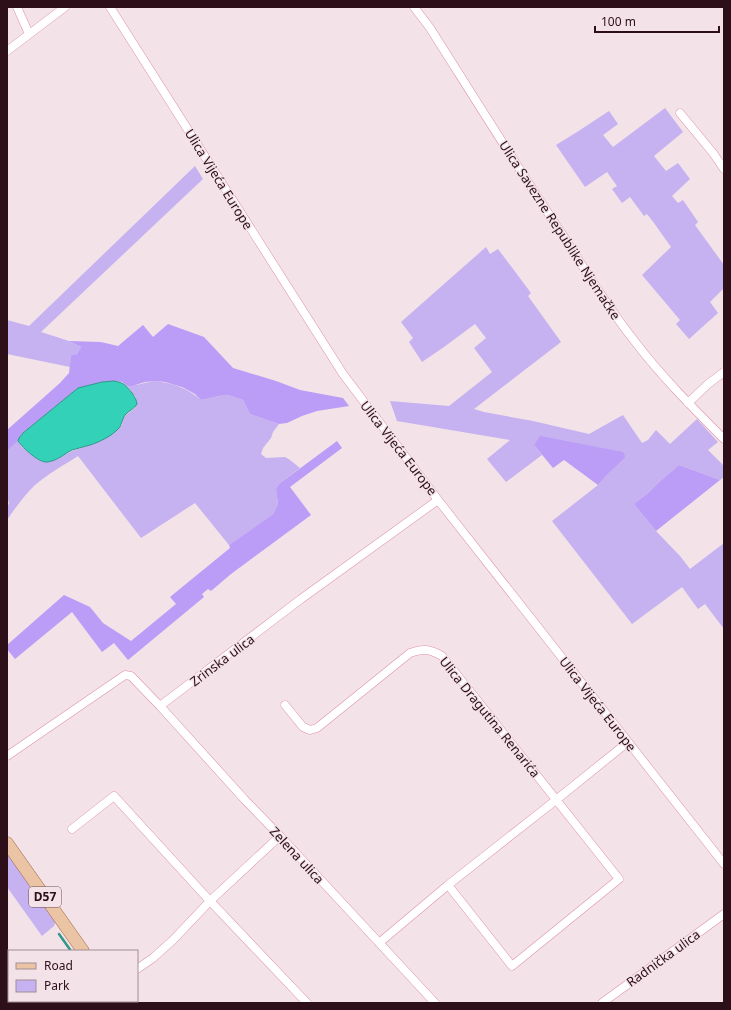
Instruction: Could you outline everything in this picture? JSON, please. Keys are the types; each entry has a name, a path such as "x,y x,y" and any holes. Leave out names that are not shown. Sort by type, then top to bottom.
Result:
{"main road":[{"name":"D57","path":"7,843 82,950"}],"street":[{"path":"17,7 29,34"},
{"path":"7,51 65,7"},
{"name":"Ulica Vijeća Europe","path":"110,7 343,374 438,500 724,864"},
{"name":"Ulica Savezne Republike Njemačke","path":"414,7 430,28 520,172 636,344 688,403 724,439"},
{"path":"680,113 713,153 724,169"},
{"path":"688,403 708,384 724,372"},
{"name":"Zrinska ulica","path":"160,706 301,599 438,500"},
{"name":"Ulica Dragutina Renarića","path":"285,705 303,727 310,730 317,728 410,653 426,649 435,652 442,656 619,879 512,966 448,885"},
{"path":"7,756 125,675 131,676 160,706"},
{"name":"Zelena ulica","path":"160,706 245,800 435,1003"},
{"path":"379,943 448,885 628,742"},
{"path":"72,829 114,796 210,901 307,1003"},
{"path":"138,968 153,958 173,940 210,901 280,836"},
{"name":"Radnička ulica","path":"602,1003 724,914"}],"green space":[{"path":"665,108 683,132 654,156 666,171 678,163 690,179 672,196 678,203 683,200 698,222 695,225 724,265 724,288 710,302 718,313 689,339 676,324 680,320 642,275 671,247 647,214 644,216 630,197 622,203 612,189 617,186 607,172 585,187 556,145 609,111 618,124 603,135 613,147"},
{"path":"195,166 203,179 41,332 69,341 81,347 77,354 71,357 70,367 7,354 7,320 29,326"},
{"path":"486,247 490,254 498,249 531,293 528,296 561,342 474,409 589,434 623,415 642,443 648,440 656,430 670,444 697,419 718,442 708,450 724,466 724,477 720,480 679,465 634,504 690,569 724,543 724,629 705,604 698,609 682,587 632,624 552,521 598,485 624,459 534,445 542,455 506,482 487,459 510,440 397,421 390,401 449,406 492,372 474,348 486,338 475,324 422,362 409,342 413,338 401,322"},
{"path":"155,381 180,387 201,400 228,395 243,400 250,414 279,424 263,448 261,454 266,458 285,457 300,468 279,484 276,489 278,504 273,514 229,545 195,503 141,538 78,456 34,486 7,520 7,508 9,503 7,497 7,451 18,441 22,447 42,462 59,458 72,451 105,438 122,425 123,418 135,408 136,397 127,386"},
{"path":"7,851 56,921 54,926 42,936 7,887"}],"shaded area":[{"path":"168,324 204,337 233,368 300,390 343,398 349,406 317,411 287,423 279,424 250,414 243,400 228,395 201,400 195,394 182,387 165,382 145,382 127,386 122,382 102,382 78,388 23,433 18,441 7,451 7,430 60,383 69,373 71,356 77,354 81,347 69,341 101,342 118,346 143,325 153,337"},
{"path":"114,381 126,386 136,399 137,404 124,416 119,428 108,437 93,444 72,450 57,459 47,462 36,458 18,441 23,433 78,388 102,382"},
{"path":"540,436 623,452 625,456 624,459 598,485 564,460 553,468 534,445"},
{"path":"337,441 342,448 290,487 311,515 231,574 211,591 208,589 202,594 204,597 128,660 114,643 102,652 72,612 15,659 7,649 7,645 64,595 90,607 103,623 131,641 176,604 170,597 230,548 229,545 273,514 278,504 276,489 279,484"},
{"path":"679,465 720,480 656,531 634,504"}],"waterway":[{"path":"59,934 70,950"}]}
